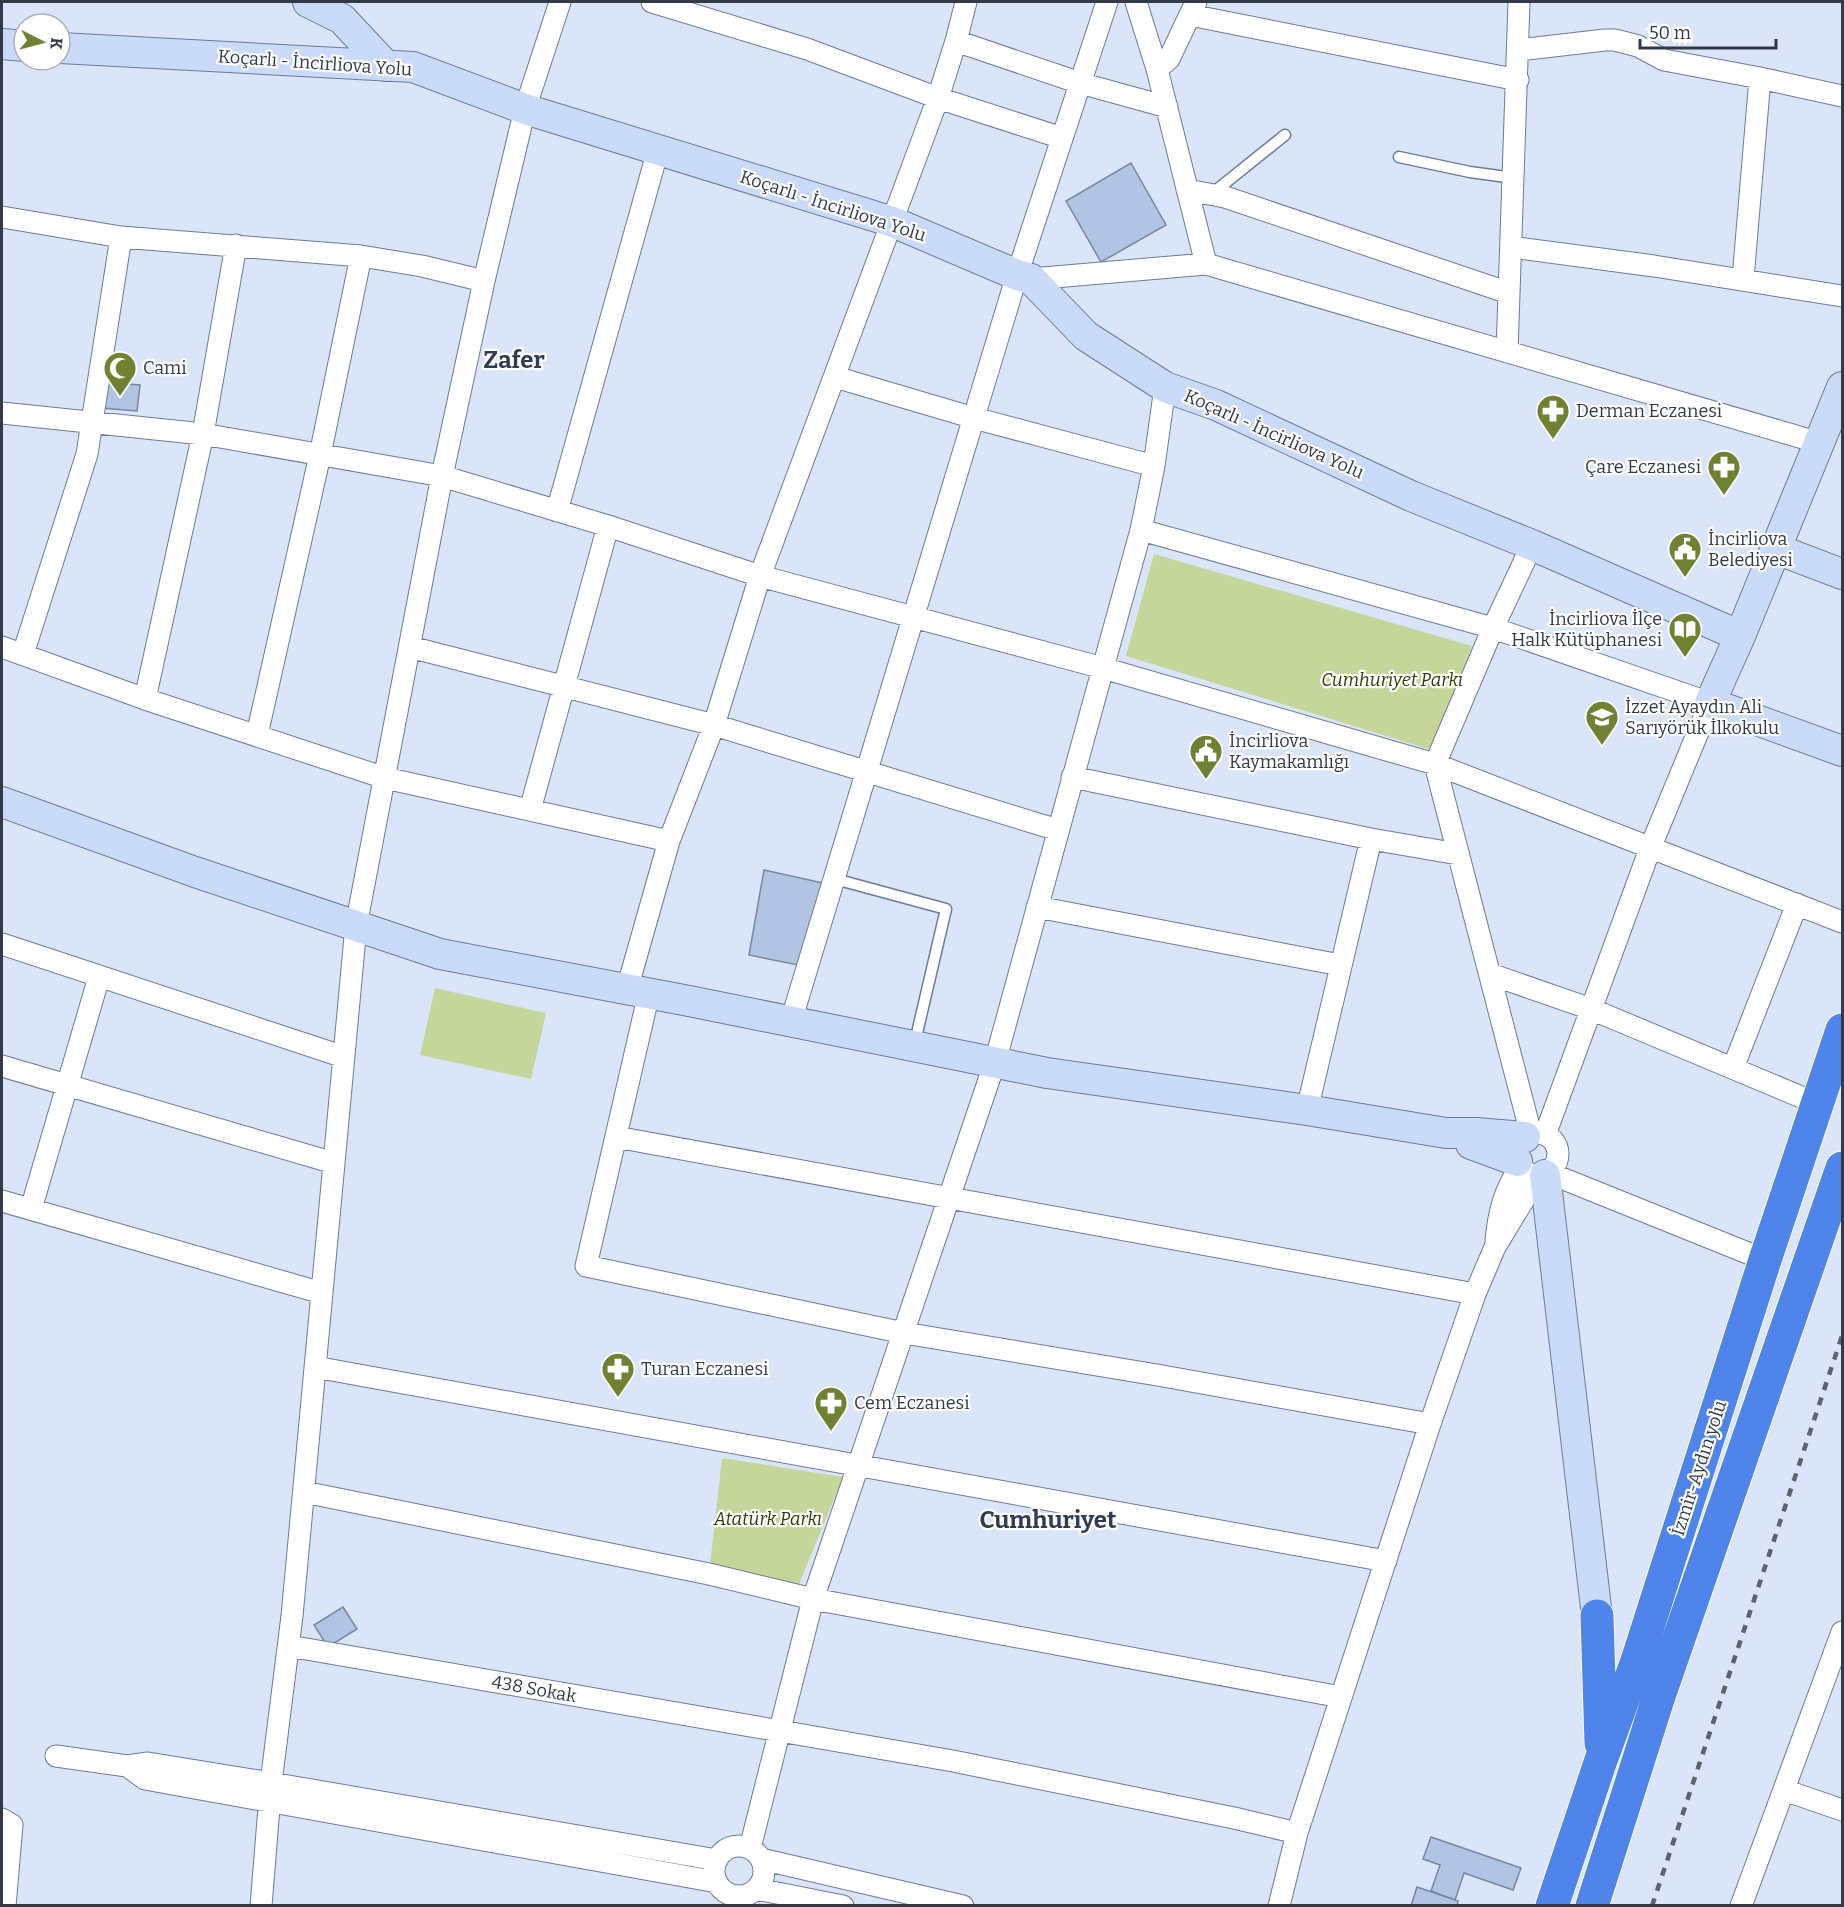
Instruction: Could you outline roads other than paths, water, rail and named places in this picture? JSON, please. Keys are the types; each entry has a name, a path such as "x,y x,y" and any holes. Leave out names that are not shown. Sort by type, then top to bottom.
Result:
{"highway":[{"name":"İzmir-Aydın yolu","path":"1552,1905 1633,1671 1765,1260 1842,1030"},
{"name":"İzmir-Aydın yolu","path":"1592,1905 1663,1685 1842,1168"},
{"path":"1597,1616 1610,1621 1628,1622 1643,1612 1662,1583"},
{"path":"1597,1616 1601,1760"},
{"path":"1597,1616 1614,1642 1625,1653 1633,1671"},
{"path":"1598,1664 1633,1671 1663,1685"}],"street":[{"path":"308,2 342,19 386,66"},
{"path":"261,1905 270,1792 289,1646 304,1492 356,926 442,476 484,281 525,109 561,2"},
{"path":"652,2 807,49 938,98 1062,138"},
{"path":"966,2 938,98 760,576 714,725 669,841 638,991 616,1137 586,1266 904,1333 1168,1377 1430,1425"},
{"path":"791,1021 974,418 1024,277 1062,138 1107,2"},
{"path":"1137,2 1157,69 1206,264"},
{"path":"1507,352 1520,2"},
{"path":"1157,69 1169,60 1193,8 1518,80"},
{"path":"1518,50 1616,40 1638,46 1664,60 1842,96"},
{"path":"956,41 1080,83 1167,107"},
{"path":"2,44 2,56"},
{"name":"Koçarlı - İncirliova Yolu","path":"72,49 413,67 525,109 893,222 1024,277 1086,336 1165,387 1216,405 1411,496 1532,545 1740,636"},
{"path":"1743,279 1760,78"},
{"path":"557,511 658,150"},
{"path":"1187,190 1214,194 1509,293"},
{"path":"2,217 121,237 361,256 422,266 484,281"},
{"path":"23,654 82,472 92,423 121,237"},
{"path":"145,699 203,434 236,245"},
{"path":"1511,247 1743,279 1842,296"},
{"path":"256,735 320,455 361,256"},
{"path":"1024,277 1206,264 1820,443"},
{"path":"835,377 974,418 1154,466"},
{"path":"747,1897 761,1882 764,1875 756,1854 779,1732 813,1599 995,1062 1141,530 1154,466 1165,387"},
{"path":"1281,1905 1297,1833 1475,1294 1534,1157 1651,846 1842,387"},
{"path":"2,412 203,434 442,476 608,526 760,576 1103,668 1435,764 1842,922"},
{"path":"530,810 608,526"},
{"path":"1141,530 1492,628 1842,751"},
{"path":"1779,541 1842,555"},
{"path":"1779,541 1842,574"},
{"path":"1532,545 1492,628 1435,764 1490,974 1534,1157 1597,1616"},
{"path":"2,647 145,699 385,778 669,841"},
{"path":"410,647 714,725 1058,830"},
{"path":"1072,777 1371,839 1458,854"},
{"path":"2,802 195,872 440,954 1047,1072 1446,1133 1534,1157 1765,1260"},
{"path":"1307,1110 1371,839"},
{"path":"1733,1068 1797,904"},
{"path":"1037,907 1340,965"},
{"path":"2,944 344,1057"},
{"path":"1490,974 1591,1009 1818,1104"},
{"path":"31,1209 99,976"},
{"path":"2,1066 334,1163"},
{"path":"616,1137 1475,1294"},
{"path":"2,1201 322,1293"},
{"path":"315,1367 1386,1561"},
{"path":"304,1492 709,1574 813,1599 1341,1697"},
{"path":"1741,1905 1784,1790 1836,1667 1842,1632"},
{"name":"438 Sokak","path":"289,1646 953,1761 1297,1833"},
{"path":"56,1756 127,1767 148,1763 270,1792 717,1882"},
{"path":"1784,1790 1842,1810"},
{"path":"270,1792 717,1860"},
{"path":"2,1819 12,1826 5,1905"},
{"path":"843,1905 747,1897 727,1893 714,1875 717,1860 721,1853 735,1846 756,1854 963,1905"}],"lane":[{"path":"1214,194 1285,135"},
{"path":"1399,157 1470,172 1514,178"},
{"path":"835,879 946,909 914,1046"}],"railway":[{"path":"1652,1906 1842,1336"}],"place":[{"name":"Cami","path":"120,397"},
{"name":"Derman Eczanesi","path":"1553,440"},
{"name":"Çare Eczanesi","path":"1724,496"},
{"name":"İncirliova Belediyesi","path":"1685,578"},
{"name":"İncirliova İlçe Halk Kütüphanesi","path":"1685,658"},
{"name":"İzzet Ayaydın Ali Sarıyörük İlkokulu","path":"1602,746"},
{"name":"İncirliova Kaymakamlığı","path":"1206,780"},
{"name":"Turan Eczanesi","path":"618,1398"},
{"name":"Cem Eczanesi","path":"831,1432"}],"district":[{"name":"Zafer","path":"514,360"},
{"name":"Cumhuriyet","path":"1048,1520"}],"park label":[{"name":"Cumhuriyet Parkı","path":"1392,680"},
{"name":"Atatürk Parkı","path":"768,1519"}]}
